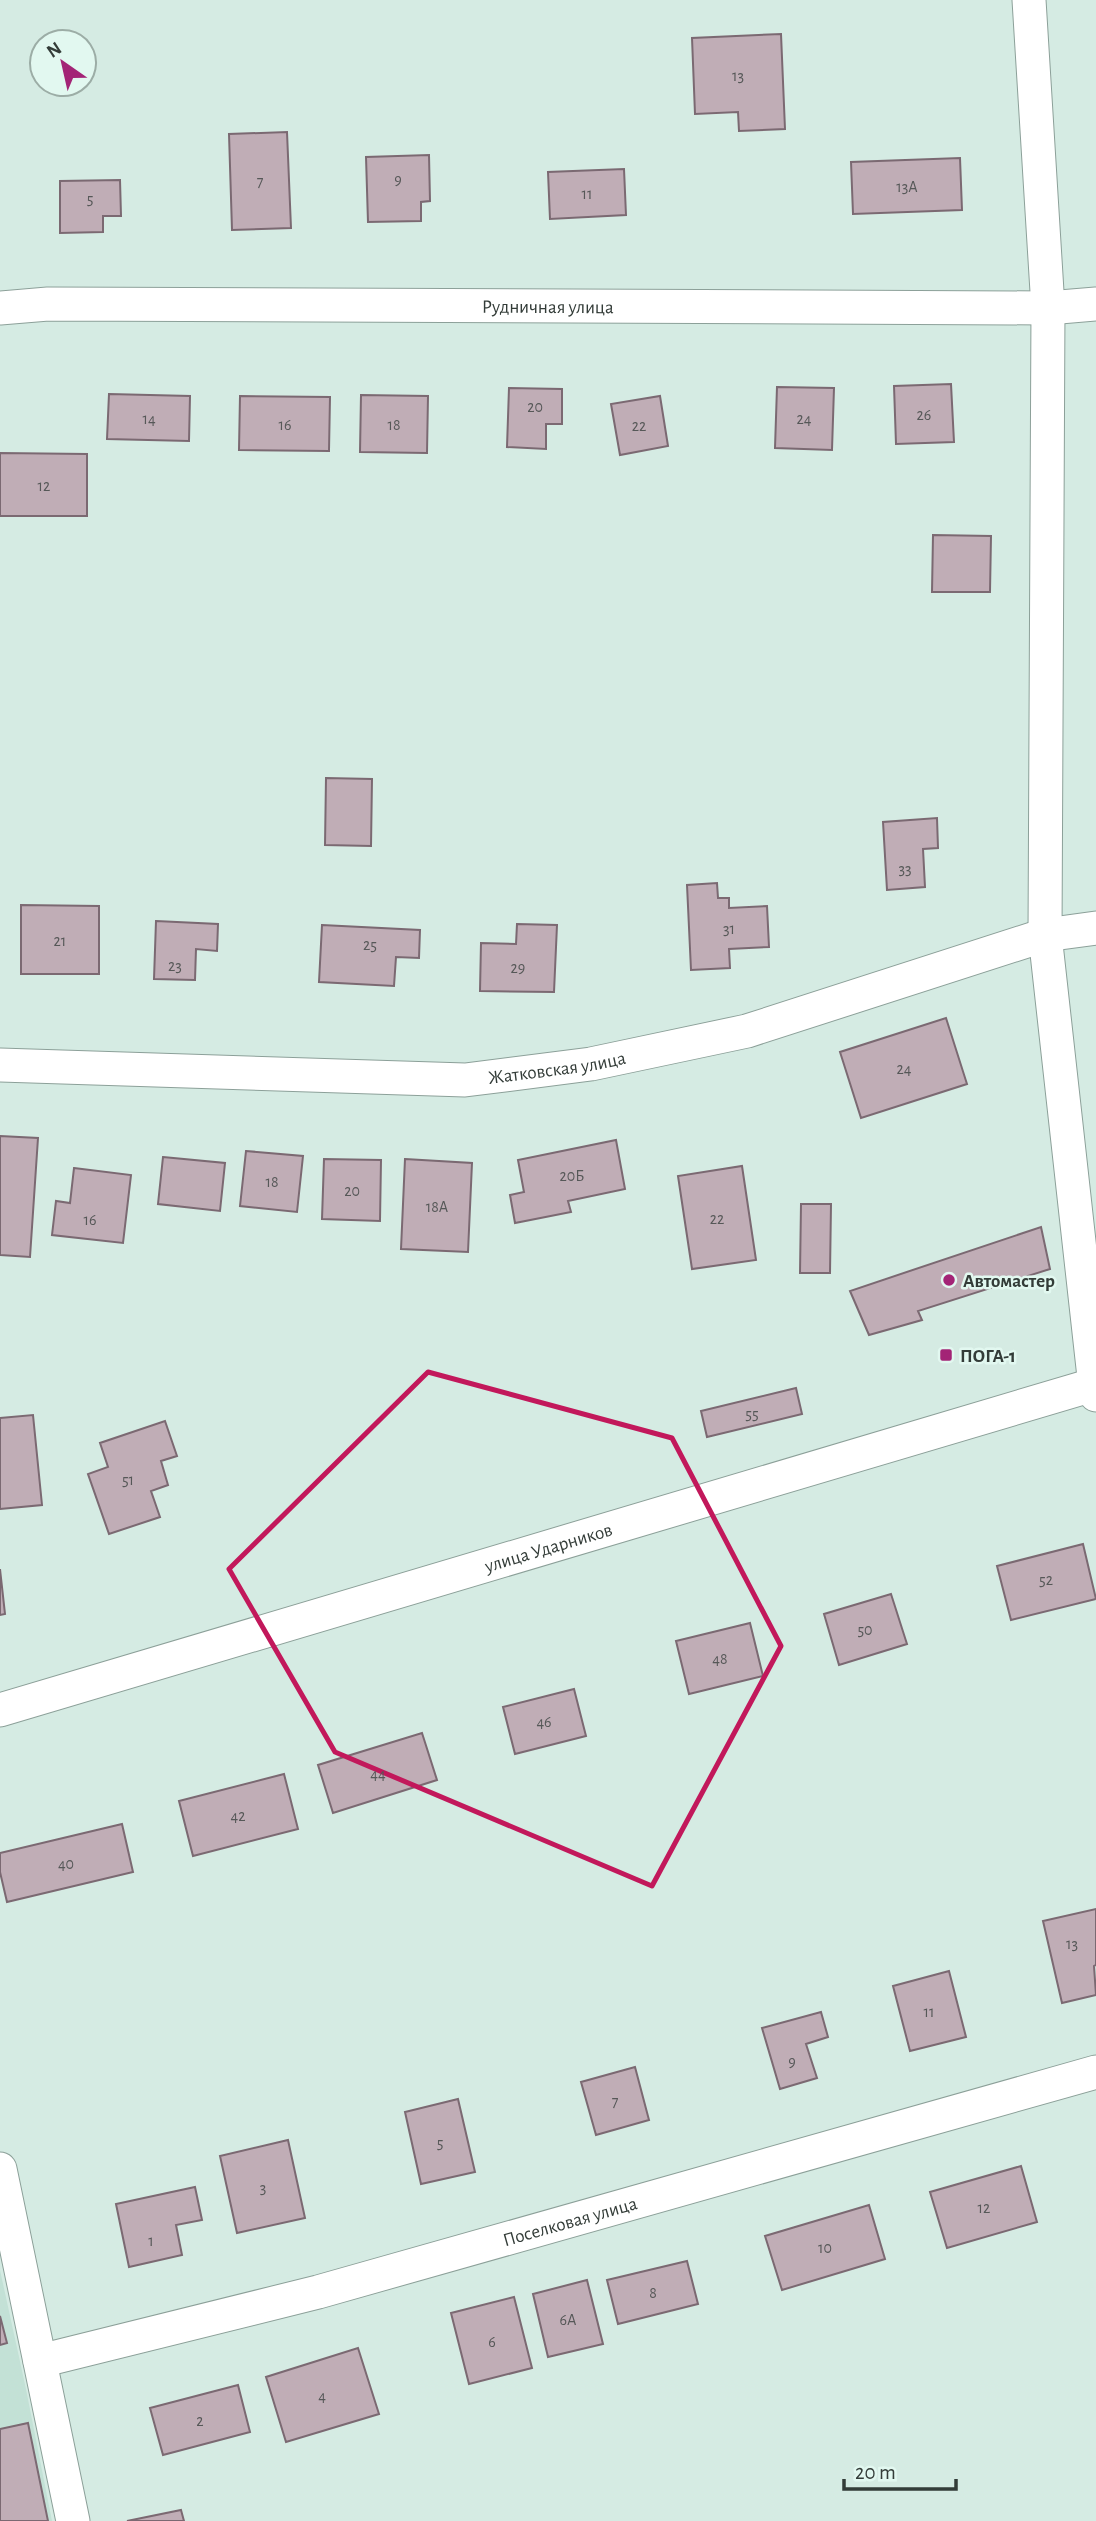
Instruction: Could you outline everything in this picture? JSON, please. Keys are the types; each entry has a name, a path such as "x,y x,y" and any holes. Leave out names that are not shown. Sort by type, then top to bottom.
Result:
{"street":[{"path":"1029,0 1048,308 1045,935 1095,1388"},
{"name":"Рудничная улица","path":"0,308 48,304 1048,308 1096,304"},
{"name":"Жатковская улица","path":"0,1065 466,1080 591,1064 747,1031 1045,935 1096,928"},
{"name":"улица Ударников","path":"0,1710 1095,1388"},
{"name":"Поселковая улица","path":"40,2361 318,2292 1096,2071"},
{"path":"0,2169 73,2521"}],"highlighted area":[{"path":"428,1372 672,1438 781,1646 652,1886 335,1752 229,1569"}],"shaded area":[{"path":"0,2270 26,2389 52,2521 0,2521"}],"building":[{"path":"781,34 785,129 739,131 738,112 695,114 692,38"},
{"path":"287,132 291,228 232,230 229,134"},
{"path":"429,155 430,201 421,202 421,221 368,222 366,157"},
{"path":"960,158 962,210 853,214 851,162"},
{"path":"624,169 626,215 550,219 548,172"},
{"path":"120,180 121,216 103,216 103,232 60,233 60,181"},
{"path":"951,384 954,442 896,444 894,386"},
{"path":"777,387 834,388 832,450 775,448"},
{"path":"509,388 562,389 562,424 546,424 546,449 507,447"},
{"path":"109,394 190,396 189,441 107,439"},
{"path":"361,395 428,396 427,453 360,452"},
{"path":"240,396 330,397 329,451 239,450"},
{"path":"660,396 668,446 620,455 611,404"},
{"path":"0,453 87,454 87,516 0,516"},
{"path":"933,535 991,536 990,592 932,592"},
{"path":"326,778 372,779 371,846 325,845"},
{"path":"937,818 938,848 923,849 925,887 887,890 883,822"},
{"path":"717,883 718,898 729,898 729,908 767,906 769,947 729,949 730,968 691,970 687,885"},
{"path":"21,905 99,906 99,974 21,974"},
{"path":"156,921 218,924 217,951 196,949 195,980 154,979"},
{"path":"517,924 557,925 554,992 480,991 481,943 516,944"},
{"path":"322,925 420,930 419,958 396,957 394,986 319,982"},
{"path":"946,1018 967,1084 861,1118 840,1052"},
{"path":"0,1136 38,1138 30,1257 0,1255"},
{"path":"616,1140 625,1189 568,1201 571,1212 515,1223 510,1195 524,1192 518,1160"},
{"path":"246,1151 303,1156 297,1212 240,1206"},
{"path":"163,1157 225,1163 220,1211 158,1204"},
{"path":"324,1159 381,1160 380,1221 322,1219"},
{"path":"405,1159 472,1163 468,1252 401,1249"},
{"path":"742,1166 756,1260 692,1269 678,1176"},
{"path":"74,1168 131,1175 123,1243 52,1235 56,1201 70,1203"},
{"path":"801,1204 831,1204 830,1273 800,1273"},
{"name":"Автомастер","path":"1041,1227 1050,1269 918,1311 922,1320 869,1335 850,1291"},
{"path":"796,1388 802,1414 707,1437 701,1411"},
{"path":"33,1415 42,1505 0,1509 0,1418"},
{"path":"165,1421 177,1456 161,1461 168,1485 151,1491 160,1517 109,1534 88,1474 108,1467 100,1443"},
{"path":"1083,1544 1096,1599 1011,1620 997,1566"},
{"path":"0,1569 5,1614 0,1615"},
{"path":"891,1594 907,1644 839,1665 824,1614"},
{"path":"750,1623 763,1676 689,1694 676,1641"},
{"path":"574,1689 586,1736 515,1754 503,1707"},
{"path":"422,1733 437,1780 333,1813 318,1765"},
{"path":"284,1774 298,1829 193,1856 179,1801"},
{"path":"122,1824 133,1872 7,1902 0,1872 0,1853"},
{"path":"1096,1909 1096,1995 1062,2003 1043,1921"},
{"path":"949,1971 966,2037 910,2051 893,1986"},
{"path":"821,2012 828,2037 806,2044 817,2078 780,2089 762,2028"},
{"path":"635,2067 649,2120 596,2135 581,2082"},
{"path":"458,2099 475,2172 421,2184 405,2112"},
{"path":"288,2140 305,2218 237,2233 220,2156"},
{"path":"1021,2166 1037,2222 947,2248 930,2192"},
{"path":"195,2187 202,2220 176,2225 182,2255 129,2267 116,2204"},
{"path":"869,2205 885,2259 782,2290 765,2236"},
{"path":"687,2261 698,2304 618,2324 607,2280"},
{"path":"587,2280 603,2344 548,2357 533,2294"},
{"path":"514,2297 532,2368 469,2384 451,2313"},
{"path":"0,2316 7,2343 0,2345"},
{"path":"358,2348 379,2414 286,2442 266,2377"},
{"path":"238,2385 250,2432 163,2455 150,2408"},
{"path":"28,2423 48,2521 0,2521 0,2429"},
{"path":"181,2510 184,2521 127,2521"}],"place":[{"name":"Автомастер","path":"949,1280"},
{"name":"ПОГА-1","path":"946,1355"}]}
